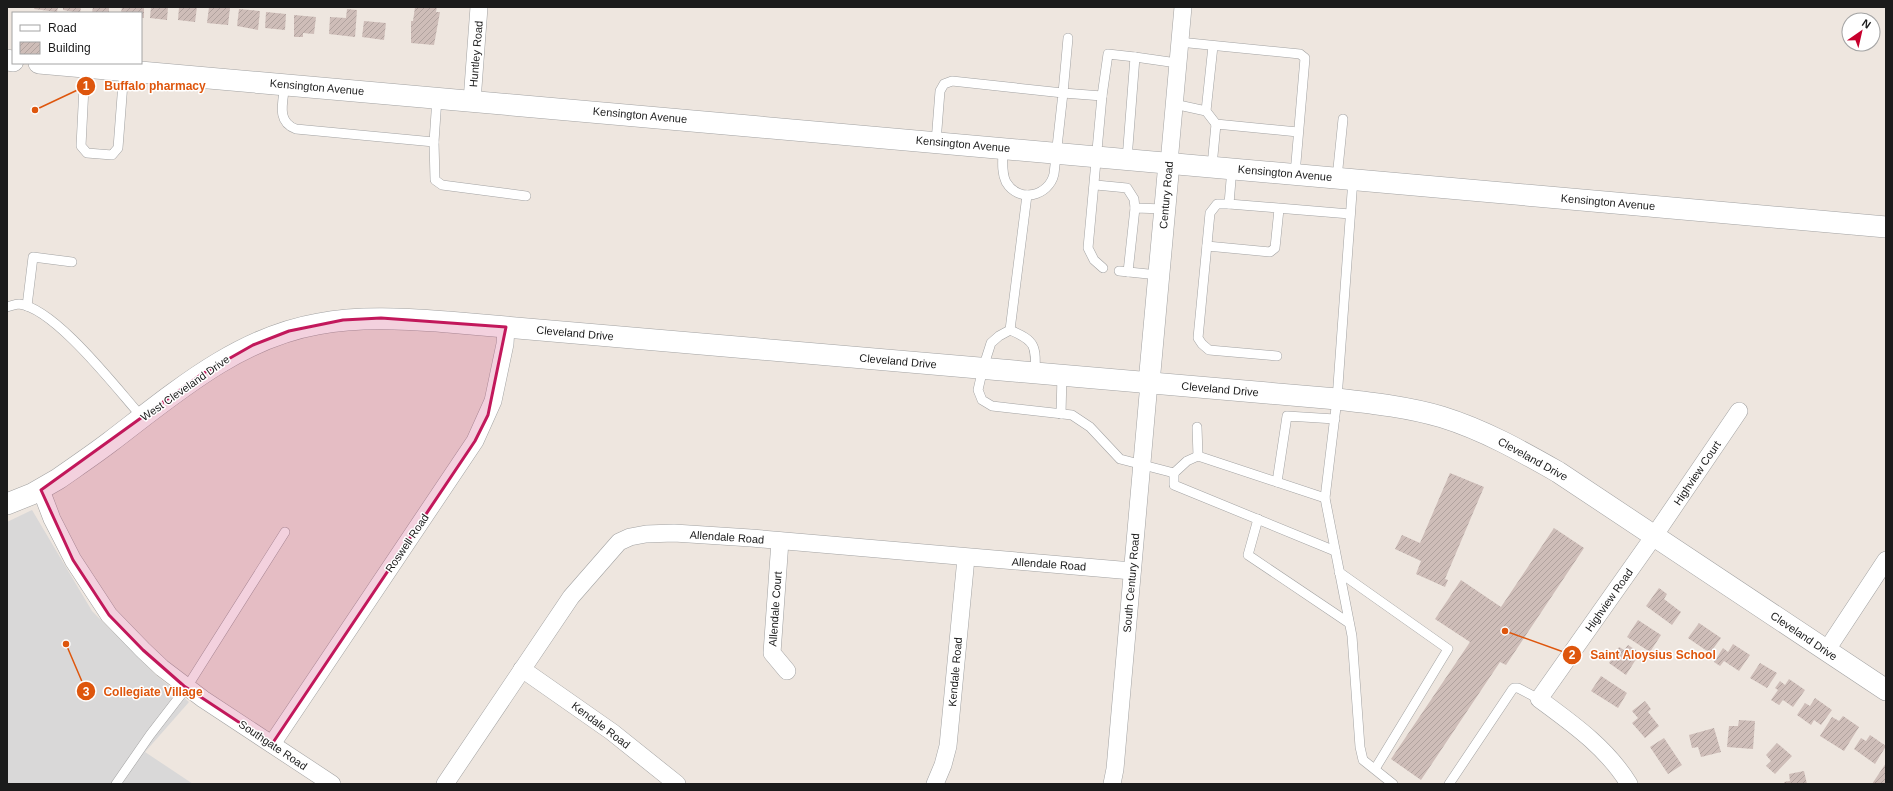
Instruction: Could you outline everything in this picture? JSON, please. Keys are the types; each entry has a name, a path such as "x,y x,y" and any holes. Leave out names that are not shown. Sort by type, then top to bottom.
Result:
{"street":[{"name":"Huntley Road","path":"472,101 479,7"},
{"name":"Century Road","path":"1149,383 1183,7"},
{"name":"Kensington Avenue","path":"50,64 1169,162 1886,227"},
{"name":"West Cleveland Drive","path":"7,504 41,490 102,448 142,417 221,361 253,345 289,331 317,324 344,320 381,318 477,325"},
{"name":"Cleveland Drive","path":"477,325 1337,399 1381,404 1426,413 1477,430 1507,443 1558,472 1886,690"},
{"name":"Roswell Road","path":"272,744 475,441 493,401 505,344 506,327"},
{"name":"South Century Road","path":"1112,784 1115,769 1149,383"},
{"name":"Highview Court","path":"1654,536 1739,411"},
{"name":"Southgate Road","path":"41,490 52,519 73,560 109,615 143,650 186,687 332,784"},
{"name":"Allendale Road","path":"445,784 571,597 619,542 630,537 646,534 674,533 922,552 966,558 1132,571"},
{"name":"Highview Road","path":"1539,700 1654,536"},
{"name":"Allendale Court","path":"780,541 772,653 786,672"},
{"name":"Kendale Road","path":"935,784 943,765 948,746 966,558"},
{"path":"1826,651 1886,560"},
{"name":"Kendale Road","path":"522,669 612,732 677,784"},
{"path":"1539,700 1584,732 1605,752 1629,784"}],"lane":[{"path":"1003,148 1003,169 1006,181 1016,192 1027,195 1041,192 1050,185 1054,174 1057,153 1068,38"},
{"path":"1179,42 1300,54 1305,58 1295,174"},
{"path":"1206,111 1213,46"},
{"path":"1103,268 1094,260 1088,248 1096,185 1096,156 1102,96 1108,54 1177,63"},
{"path":"1127,159 1135,57"},
{"path":"85,67 81,146 87,153 112,155 118,148 124,70"},
{"path":"936,142 940,91 944,84 952,80 1102,96"},
{"path":"285,84 282,114 283,121 289,127 296,129 434,142"},
{"path":"437,98 434,142 435,180 439,184 526,196"},
{"path":"1174,104 1206,111 1216,124 1229,204"},
{"path":"1343,119 1345,178 1350,214 1337,399 1325,498 1349,624 1360,747 1363,760 1393,784"},
{"path":"1216,124 1298,132"},
{"path":"1096,185 1127,188 1134,199 1135,208 1124,272 1158,275"},
{"path":"1010,330 1027,195"},
{"path":"1278,356 1209,350 1198,338 1210,213 1216,204 1229,204 1350,214"},
{"path":"1135,208 1165,209"},
{"path":"1207,246 1270,252 1275,248 1279,208"},
{"path":"27,306 33,257 72,262"},
{"path":"7,308 17,304 27,306 48,318 67,333 142,417"},
{"path":"1010,330 999,336 991,343 978,390 982,400 992,406 1072,415 1090,427 1120,459 1142,466 1174,473"},
{"path":"1010,330 1023,336 1032,343 1036,351 1035,373"},
{"path":"1061,414 1062,375"},
{"path":"1277,482 1287,416 1335,420"},
{"path":"1197,427 1198,456"},
{"path":"1325,498 1198,456 1187,461 1174,473 1174,485 1335,551"},
{"path":"1258,519 1248,555 1349,624"},
{"path":"116,784 186,687 285,532"},
{"path":"1339,572 1448,649 1374,769"},
{"path":"1449,784 1514,688 1518,688 1539,700"}],"highlighted area":[{"path":"381,318 506,327 488,415 475,441 272,744 184,686 143,650 109,615 73,560 41,490 202,374 253,345 289,331 343,320"}],"shaded area":[{"path":"32,510 92,611 157,676 189,702 145,752 193,784 7,784 7,522"}],"building":[{"path":"35,7 58,7 57,12 34,9"},
{"path":"63,7 81,7 80,12 63,10"},
{"path":"93,7 109,7 109,12 92,12"},
{"path":"122,7 144,7 144,18 142,18 142,12 121,12"},
{"path":"151,7 168,7 167,20 150,18"},
{"path":"179,7 197,7 195,22 178,20"},
{"path":"209,7 230,8 228,25 207,23"},
{"path":"415,7 437,7 436,12 440,12 434,45 411,43 411,21 413,21"},
{"path":"239,9 260,11 258,30 237,26"},
{"path":"347,9 357,10 355,37 329,34 330,17 346,18"},
{"path":"266,12 286,14 285,30 265,28"},
{"path":"294,15 316,17 314,34 303,33 303,37 294,37"},
{"path":"364,21 386,23 384,40 362,37"},
{"path":"1450,473 1484,487 1445,579 1448,580 1445,587 1416,574 1421,561 1395,549 1402,535 1420,543"},
{"path":"1554,528 1584,548 1506,665 1500,662 1421,780 1391,759 1470,642 1435,619 1461,580 1501,607"},
{"path":"1659,588 1667,594 1664,599 1681,612 1672,625 1646,606"},
{"path":"1638,620 1661,635 1650,652 1627,637"},
{"path":"1699,623 1721,638 1710,653 1688,638"},
{"path":"1733,644 1750,655 1739,671 1724,661 1720,666 1714,662 1723,648 1728,652"},
{"path":"1628,645 1640,653 1626,675 1609,663 1619,647 1624,650"},
{"path":"1760,663 1777,673 1767,688 1750,678"},
{"path":"1601,676 1627,693 1618,708 1591,691"},
{"path":"1789,679 1805,690 1793,707 1783,700 1779,705 1771,700 1778,690 1775,688 1780,681 1785,685"},
{"path":"1815,698 1832,710 1821,725 1814,720 1811,725 1797,715 1805,703 1810,706"},
{"path":"1645,701 1651,709 1648,712 1659,726 1645,738 1632,723 1638,718 1632,711"},
{"path":"1843,716 1859,727 1844,751 1820,736 1832,717 1839,721"},
{"path":"1739,720 1755,721 1753,749 1727,747 1729,726 1738,726"},
{"path":"1714,728 1721,752 1701,757 1698,747 1692,748 1689,735"},
{"path":"1870,735 1886,746 1875,764 1854,749 1861,738 1866,741"},
{"path":"1664,738 1682,765 1668,774 1650,747"},
{"path":"1777,743 1792,756 1775,774 1766,766 1771,761 1766,755"},
{"path":"1886,763 1886,784 1872,784"},
{"path":"1804,771 1807,784 1785,784 1784,782 1790,781 1789,774"}],"place":[{"name":"Buffalo pharmacy","path":"35,110"},
{"name":"Saint Aloysius School","path":"1505,631"},
{"name":"Collegiate Village","path":"66,644"}]}
